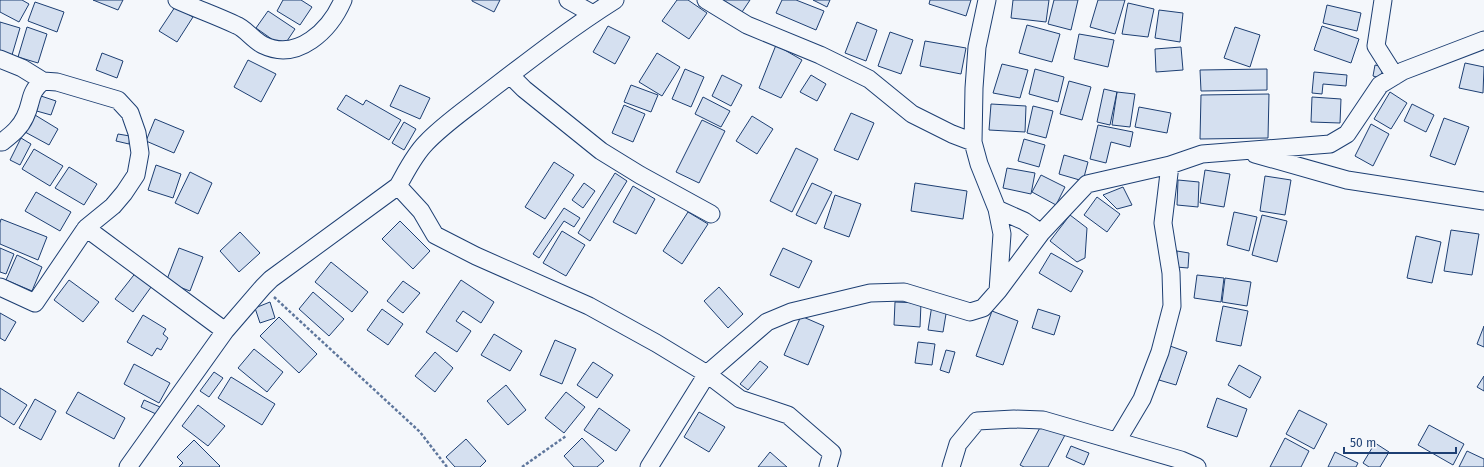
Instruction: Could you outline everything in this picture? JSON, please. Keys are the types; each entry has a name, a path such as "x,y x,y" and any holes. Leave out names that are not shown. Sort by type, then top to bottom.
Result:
{"street":[{"path":"183,1 238,25 263,46 281,50 296,49 317,37 337,14 343,0"},
{"path":"568,0 593,14"},
{"path":"128,467 224,331 271,279 398,186 408,167 425,144 440,130 510,75 593,14 615,0"},
{"path":"706,0 747,25 820,54 869,80 912,114 952,134 973,142"},
{"path":"987,0 977,47 974,88 973,142 979,164 997,209 1002,234 998,291"},
{"path":"1383,0 1376,46 1395,76"},
{"path":"649,467 707,374 768,322 792,312 870,293 904,292 970,312 983,308 998,291 1041,233 1087,184 1170,165 1202,154 1330,144 1347,134 1380,84 1403,71 1484,40"},
{"path":"0,59 22,68 43,81 57,82 118,100 130,113 138,133 140,153 136,175 124,193 113,206 86,228 36,303 0,287"},
{"path":"510,75 524,89 601,151 640,175 711,214"},
{"path":"0,142 17,130 26,116 34,88 43,81"},
{"path":"1243,150 1347,180 1484,201"},
{"path":"1117,441 1142,399 1160,352 1172,306 1171,273 1163,224 1170,165"},
{"path":"398,186 421,211 435,235 476,256 589,306 656,343 707,374 740,399 788,415 832,453 828,467"},
{"path":"997,209 1024,221 1041,233"},
{"path":"86,228 224,331"},
{"path":"951,467 958,444 977,421 1014,418 1043,420 1180,460 1197,467"}],"path":[{"path":"263,287 420,432 446,467"},
{"path":"522,467 566,436"}],"building":[{"path":"0,0 22,0 29,4 19,22 0,12"},
{"path":"93,0 123,0 118,10"},
{"path":"283,0 301,0 312,7 300,25 277,11"},
{"path":"472,0 500,0 494,12"},
{"path":"677,0 688,0 707,13 689,39 662,21"},
{"path":"723,0 750,0 742,12"},
{"path":"782,0 796,0 824,11 816,30 776,13"},
{"path":"813,0 830,0 827,7"},
{"path":"930,0 971,0 966,16 929,4"},
{"path":"1013,0 1049,0 1046,22 1011,18"},
{"path":"1054,0 1078,0 1071,30 1048,24"},
{"path":"1098,0 1125,0 1115,34 1090,27"},
{"path":"35,2 64,12 57,32 28,21"},
{"path":"1128,3 1154,9 1148,37 1122,34"},
{"path":"1327,5 1361,13 1357,31 1323,23"},
{"path":"175,7 193,17 177,42 159,31"},
{"path":"1159,10 1183,13 1180,42 1155,38"},
{"path":"268,11 295,29 283,47 256,28"},
{"path":"0,22 20,28 12,55 0,51"},
{"path":"857,22 877,30 866,61 845,53"},
{"path":"1027,25 1060,34 1052,62 1019,53"},
{"path":"608,26 630,37 615,64 593,52"},
{"path":"1322,26 1359,39 1351,63 1314,50"},
{"path":"27,27 47,34 38,63 18,57"},
{"path":"1235,27 1260,35 1250,67 1224,58"},
{"path":"890,32 913,40 901,74 878,66"},
{"path":"1079,34 1114,40 1108,67 1074,59"},
{"path":"925,41 966,48 961,74 920,66"},
{"path":"776,45 802,60 781,98 759,88"},
{"path":"1181,47 1183,70 1156,72 1155,49"},
{"path":"102,53 123,61 117,78 96,70"},
{"path":"657,53 680,67 662,96 639,82"},
{"path":"248,60 276,74 261,102 234,87"},
{"path":"1465,63 1484,67 1483,93 1459,88"},
{"path":"1002,64 1028,70 1020,98 993,93"},
{"path":"1375,65 1384,67 1380,78 1373,76"},
{"path":"685,69 704,77 691,107 672,99"},
{"path":"1035,69 1064,77 1058,102 1029,94"},
{"path":"1267,69 1267,90 1201,91 1200,70"},
{"path":"1314,72 1347,75 1346,86 1323,84 1322,94 1312,93"},
{"path":"722,75 742,85 731,106 712,96"},
{"path":"811,75 826,84 817,101 800,92"},
{"path":"1069,81 1091,87 1082,120 1060,114"},
{"path":"400,85 430,98 420,119 390,106"},
{"path":"631,85 658,95 651,112 624,102"},
{"path":"1104,89 1117,92 1110,125 1097,122"},
{"path":"1117,92 1135,94 1130,127 1112,125"},
{"path":"1390,92 1407,103 1391,129 1374,119"},
{"path":"1269,94 1268,138 1200,139 1201,95"},
{"path":"38,95 56,101 51,115 33,110"},
{"path":"346,95 363,105 366,100 401,120 389,140 337,109"},
{"path":"703,97 730,111 721,127 695,114"},
{"path":"1312,97 1341,99 1340,123 1311,122"},
{"path":"991,104 1026,106 1025,132 989,130"},
{"path":"1412,104 1434,115 1426,132 1404,121"},
{"path":"624,105 645,114 633,142 612,133"},
{"path":"1033,106 1053,111 1046,138 1027,133"},
{"path":"1139,107 1171,113 1167,133 1135,127"},
{"path":"851,113 874,123 858,160 834,150"},
{"path":"35,115 58,129 49,145 25,132"},
{"path":"752,116 773,129 757,154 736,141"},
{"path":"1444,118 1469,127 1455,165 1430,156"},
{"path":"155,119 184,131 174,153 146,141"},
{"path":"702,120 725,131 699,183 676,172"},
{"path":"404,122 416,129 404,150 392,143"},
{"path":"1371,124 1389,134 1373,166 1355,156"},
{"path":"1098,125 1133,132 1130,147 1111,142 1106,163 1090,159"},
{"path":"118,134 130,136 129,144 116,141"},
{"path":"21,138 31,144 20,165 10,160"},
{"path":"1024,139 1045,145 1039,167 1018,161"},
{"path":"796,148 818,159 792,212 770,201"},
{"path":"34,149 63,166 50,186 22,169"},
{"path":"1064,155 1088,162 1083,181 1059,174"},
{"path":"554,162 574,175 545,219 525,207"},
{"path":"156,165 181,174 173,198 148,190"},
{"path":"69,167 97,184 84,205 55,188"},
{"path":"1007,168 1035,173 1031,194 1003,188"},
{"path":"1205,170 1230,174 1224,207 1200,203"},
{"path":"190,172 212,183 198,214 175,203"},
{"path":"615,173 627,181 590,241 578,233"},
{"path":"1041,175 1065,187 1056,205 1032,192"},
{"path":"1265,176 1291,180 1285,215 1260,211"},
{"path":"1178,180 1199,182 1198,207 1177,205"},
{"path":"584,183 595,191 583,208 572,200"},
{"path":"812,183 832,192 816,224 796,215"},
{"path":"915,183 967,191 963,219 911,211"},
{"path":"633,186 655,199 636,234 613,222"},
{"path":"1123,187 1132,205 1117,209 1103,195"},
{"path":"36,192 71,212 60,231 25,211"},
{"path":"835,195 861,204 849,237 824,228"},
{"path":"1097,197 1120,214 1107,232 1084,215"},
{"path":"564,208 580,218 574,227 564,221 539,258 533,254"},
{"path":"688,212 708,224 682,264 663,251"},
{"path":"1234,212 1257,217 1249,251 1227,245"},
{"path":"1070,215 1087,228 1085,258 1077,262 1050,241"},
{"path":"1262,215 1287,221 1277,262 1252,255"},
{"path":"1,219 47,237 38,260 0,244"},
{"path":"400,221 430,251 413,269 382,239"},
{"path":"1451,230 1479,234 1472,275 1444,271"},
{"path":"562,231 585,245 566,276 543,263"},
{"path":"240,232 260,253 239,272 220,251"},
{"path":"1416,236 1441,242 1432,283 1407,278"},
{"path":"0,248 14,254 6,274 0,272"},
{"path":"179,248 203,257 190,291 166,282"},
{"path":"783,248 812,261 799,288 770,275"},
{"path":"1177,251 1189,253 1188,268 1176,267"},
{"path":"1051,253 1083,271 1071,292 1039,273"},
{"path":"17,255 42,267 32,291 6,280"},
{"path":"331,262 368,292 352,312 315,282"},
{"path":"137,271 154,283 133,312 115,299"},
{"path":"1197,275 1224,278 1221,302 1194,298"},
{"path":"1225,278 1251,282 1247,306 1222,302"},
{"path":"69,280 99,302 83,322 54,300"},
{"path":"461,280 494,302 481,323 463,311 456,321 471,331 457,352 426,332"},
{"path":"403,281 420,293 403,313 387,301"},
{"path":"719,287 743,314 728,328 704,301"},
{"path":"313,292 344,319 329,336 299,309"},
{"path":"270,302 275,318 260,323 255,308"},
{"path":"895,302 921,303 920,327 894,325"},
{"path":"932,305 947,308 943,332 928,330"},
{"path":"1223,306 1248,311 1241,346 1216,341"},
{"path":"382,309 403,324 388,345 367,330"},
{"path":"1038,309 1060,316 1054,335 1032,328"},
{"path":"992,311 1018,321 1003,365 976,356"},
{"path":"0,313 16,322 5,341 0,338"},
{"path":"143,315 166,329 163,334 168,338 161,350 157,348 152,356 127,342"},
{"path":"801,316 824,326 808,365 784,355"},
{"path":"279,317 317,354 299,373 260,336"},
{"path":"1484,326 1484,347 1477,344"},
{"path":"494,334 522,351 510,371 481,355"},
{"path":"555,340 576,349 562,384 540,375"},
{"path":"918,342 935,344 932,365 915,363"},
{"path":"1170,346 1187,352 1176,385 1159,380"},
{"path":"254,349 283,372 267,392 238,368"},
{"path":"946,350 955,352 949,373 940,370"},
{"path":"435,352 453,368 435,392 415,376"},
{"path":"760,361 768,367 748,390 740,384"},
{"path":"593,362 613,375 597,398 577,385"},
{"path":"134,364 170,383 159,403 124,384"},
{"path":"1239,365 1261,377 1250,398 1228,385"},
{"path":"214,372 223,378 209,397 200,391"},
{"path":"1484,376 1484,391 1477,387"},
{"path":"231,377 275,404 262,425 218,398"},
{"path":"506,385 526,410 508,425 487,401"},
{"path":"0,388 27,405 14,425 0,416"},
{"path":"78,392 125,418 114,439 66,413"},
{"path":"566,392 585,407 564,433 545,418"},
{"path":"1217,398 1247,409 1237,437 1207,427"},
{"path":"35,399 56,411 41,440 19,428"},
{"path":"144,400 160,407 156,414 141,407"},
{"path":"198,405 225,426 208,446 182,426"},
{"path":"599,408 630,430 616,451 584,430"},
{"path":"1299,410 1327,424 1314,449 1286,434"},
{"path":"699,412 725,427 709,452 684,437"},
{"path":"1043,422 1065,435 1048,467 1024,467 1020,465"},
{"path":"1429,425 1464,444 1453,465 1418,445"},
{"path":"582,438 604,461 597,467 574,467 564,456"},
{"path":"1285,438 1309,451 1301,467 1270,467"},
{"path":"466,439 486,461 480,467 455,467 446,457"},
{"path":"194,440 220,466 219,467 179,467 183,463 177,457"},
{"path":"1375,443 1389,452 1380,467 1369,467 1363,463"},
{"path":"1071,446 1089,453 1084,465 1066,457"},
{"path":"1467,451 1484,459 1484,467 1459,467"},
{"path":"770,452 787,467 758,467"},
{"path":"1335,452 1358,463 1356,467 1328,467"}]}
